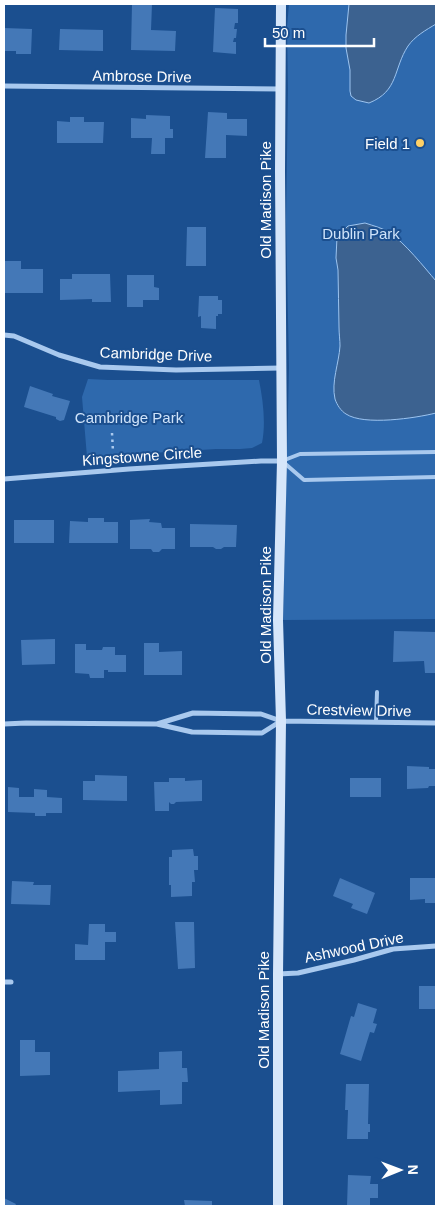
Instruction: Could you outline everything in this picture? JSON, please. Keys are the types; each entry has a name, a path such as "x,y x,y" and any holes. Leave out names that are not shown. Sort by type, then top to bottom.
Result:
{"main road":[{"name":"Old Madison Pike","path":"278,1206 281,721 278,620 282,461 281,4"}],"street":[{"name":"Ambrose Drive","path":"4,86 280,89"},
{"name":"Cambridge Drive","path":"4,335 14,336 59,356 100,366 176,370 282,368"},
{"name":"Kingstowne Circle","path":"4,479 129,469 282,461"},
{"name":"Crestview Drive","path":"156,724 193,713 261,714 281,721 436,723"},
{"name":"Crestview Drive","path":"4,724 156,724 192,732 262,733 281,721"},
{"name":"Ashwood Drive","path":"278,974 298,973 393,949 436,946"},
{"path":"4,982 11,982"}],"lane":[{"path":"436,452 300,454 282,461 304,480 436,477"},
{"path":"376,722 377,692"}],"path":[{"path":"112,433 113,452"}],"green space":[{"name":"Dublin Park","path":"289,4 436,4 436,619 283,620 289,368 286,219 287,27"},
{"name":"Cambridge Park","path":"88,379 259,380 264,412 262,443 252,448 240,449 87,457 82,397"}],"shaded area":[{"path":"349,4 436,4 436,24 411,42 403,55 391,86 379,98 369,103 356,100 351,96 350,70 346,48"},
{"path":"365,223 396,237 436,281 436,413 403,419 365,420 354,418 344,413 339,408 335,399 335,379 340,346 336,258 337,237 348,226"}],"building":[{"path":"132,4 152,4 151,30 176,31 175,51 131,50"},
{"path":"215,8 238,9 238,23 235,23 234,29 237,29 236,38 234,38 233,42 236,42 236,54 213,52"},
{"path":"4,28 32,29 31,54 16,54 16,51 4,51"},
{"path":"60,29 103,30 103,51 59,50"},
{"path":"208,112 227,113 227,119 247,119 247,136 226,135 226,158 205,158"},
{"path":"146,115 170,116 170,129 173,129 173,138 165,138 165,154 151,154 152,138 131,138 131,118 146,119"},
{"path":"70,117 84,117 84,122 104,122 103,143 57,143 57,121 70,122"},
{"path":"187,227 206,227 206,266 186,266"},
{"path":"4,261 21,261 21,269 43,269 43,293 4,293"},
{"path":"72,274 110,274 111,302 92,302 92,299 60,300 60,279 72,279"},
{"path":"127,275 154,275 154,287 159,288 159,300 143,300 143,307 127,307"},
{"path":"199,296 218,296 218,300 222,300 222,314 216,316 216,329 201,328 201,316 198,317"},
{"path":"30,386 53,394 52,396 70,401 64,420 60,421 56,417 24,407"},
{"path":"88,518 104,518 104,522 118,522 118,543 69,543 70,521 88,522"},
{"path":"150,519 149,522 161,523 162,528 175,528 175,549 162,549 159,552 153,552 151,549 130,549 130,520"},
{"path":"14,520 54,520 54,543 14,543"},
{"path":"190,524 237,525 236,547 216,549 213,547 190,547"},
{"path":"394,631 436,632 436,673 425,673 424,661 393,662"},
{"path":"55,639 55,664 22,665 21,640"},
{"path":"144,643 159,643 159,652 182,651 182,675 144,675"},
{"path":"75,644 86,644 86,650 102,650 103,647 115,647 115,655 126,655 126,672 108,672 108,670 104,670 104,678 90,678 89,674 75,673"},
{"path":"407,766 436,769 436,786 407,789"},
{"path":"95,775 127,776 127,801 83,800 83,781 95,781"},
{"path":"169,778 185,778 185,781 202,780 202,801 176,802 174,804 169,802 169,811 155,811 154,782 169,782"},
{"path":"350,778 381,778 381,797 350,797"},
{"path":"8,787 19,788 19,797 34,797 34,789 47,790 47,797 62,798 62,813 46,813 46,816 35,816 35,813 8,812"},
{"path":"193,849 194,856 198,856 198,870 194,870 195,882 192,882 192,896 171,897 169,857 172,857 172,850"},
{"path":"340,878 375,893 367,914 351,908 353,904 333,896"},
{"path":"410,878 436,878 435,903 425,903 425,899 410,900"},
{"path":"12,881 34,882 33,885 51,885 50,905 11,904"},
{"path":"175,922 194,922 195,968 178,969"},
{"path":"89,924 105,924 105,932 116,932 116,942 105,942 105,960 75,960 75,944 88,945"},
{"path":"419,986 436,986 436,1009 419,1009"},
{"path":"358,1003 377,1009 373,1023 377,1024 374,1033 370,1032 361,1061 340,1054 351,1016 354,1017"},
{"path":"20,1040 35,1040 35,1052 50,1052 50,1075 20,1076"},
{"path":"182,1051 182,1068 187,1068 188,1082 182,1082 182,1104 160,1105 160,1090 118,1092 118,1071 159,1069 159,1052"},
{"path":"346,1084 369,1084 368,1124 370,1124 370,1132 368,1132 368,1139 347,1139 348,1110 345,1110"},
{"path":"348,1175 371,1176 370,1184 378,1184 378,1198 370,1198 370,1206 347,1206"},
{"path":"4,1198 16,1204 15,1206 4,1206"},
{"path":"184,1200 212,1201 212,1206 185,1206"}],"place":[{"name":"Field 1","path":"420,143"}]}
